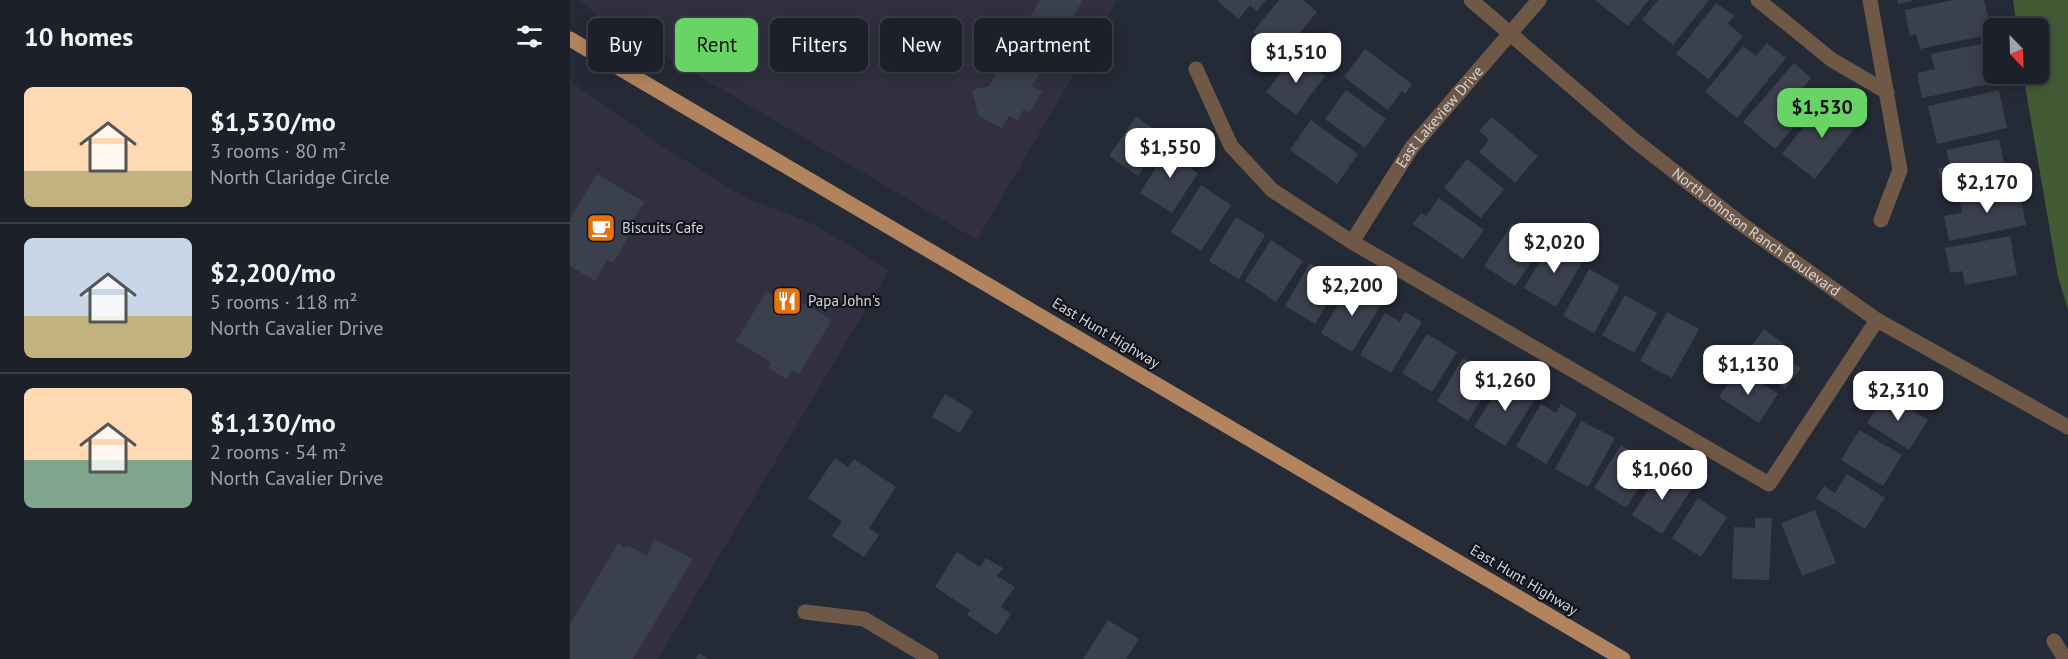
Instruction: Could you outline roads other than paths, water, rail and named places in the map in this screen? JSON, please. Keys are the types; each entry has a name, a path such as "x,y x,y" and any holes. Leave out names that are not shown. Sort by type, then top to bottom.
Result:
{"main road":[{"name":"East Hunt Highway","path":"570,39 1623,659"}],"street":[{"name":"North Johnson Ranch Boulevard","path":"1471,0 1634,140 1740,223 1877,320 2068,427"},
{"name":"East Lakeview Drive","path":"1352,242 1412,147 1539,0"},
{"path":"1758,0 1832,60 1887,92"},
{"path":"1870,0 1900,170 1881,220"},
{"path":"1196,69 1231,146 1272,190 1352,242 1768,484 1877,320"},
{"path":"805,612 864,619 931,659"},
{"path":"2054,642 2065,659"}],"place":[{"name":"Biscuits Cafe","path":"601,228"},
{"name":"Papa John's","path":"787,301"}]}
